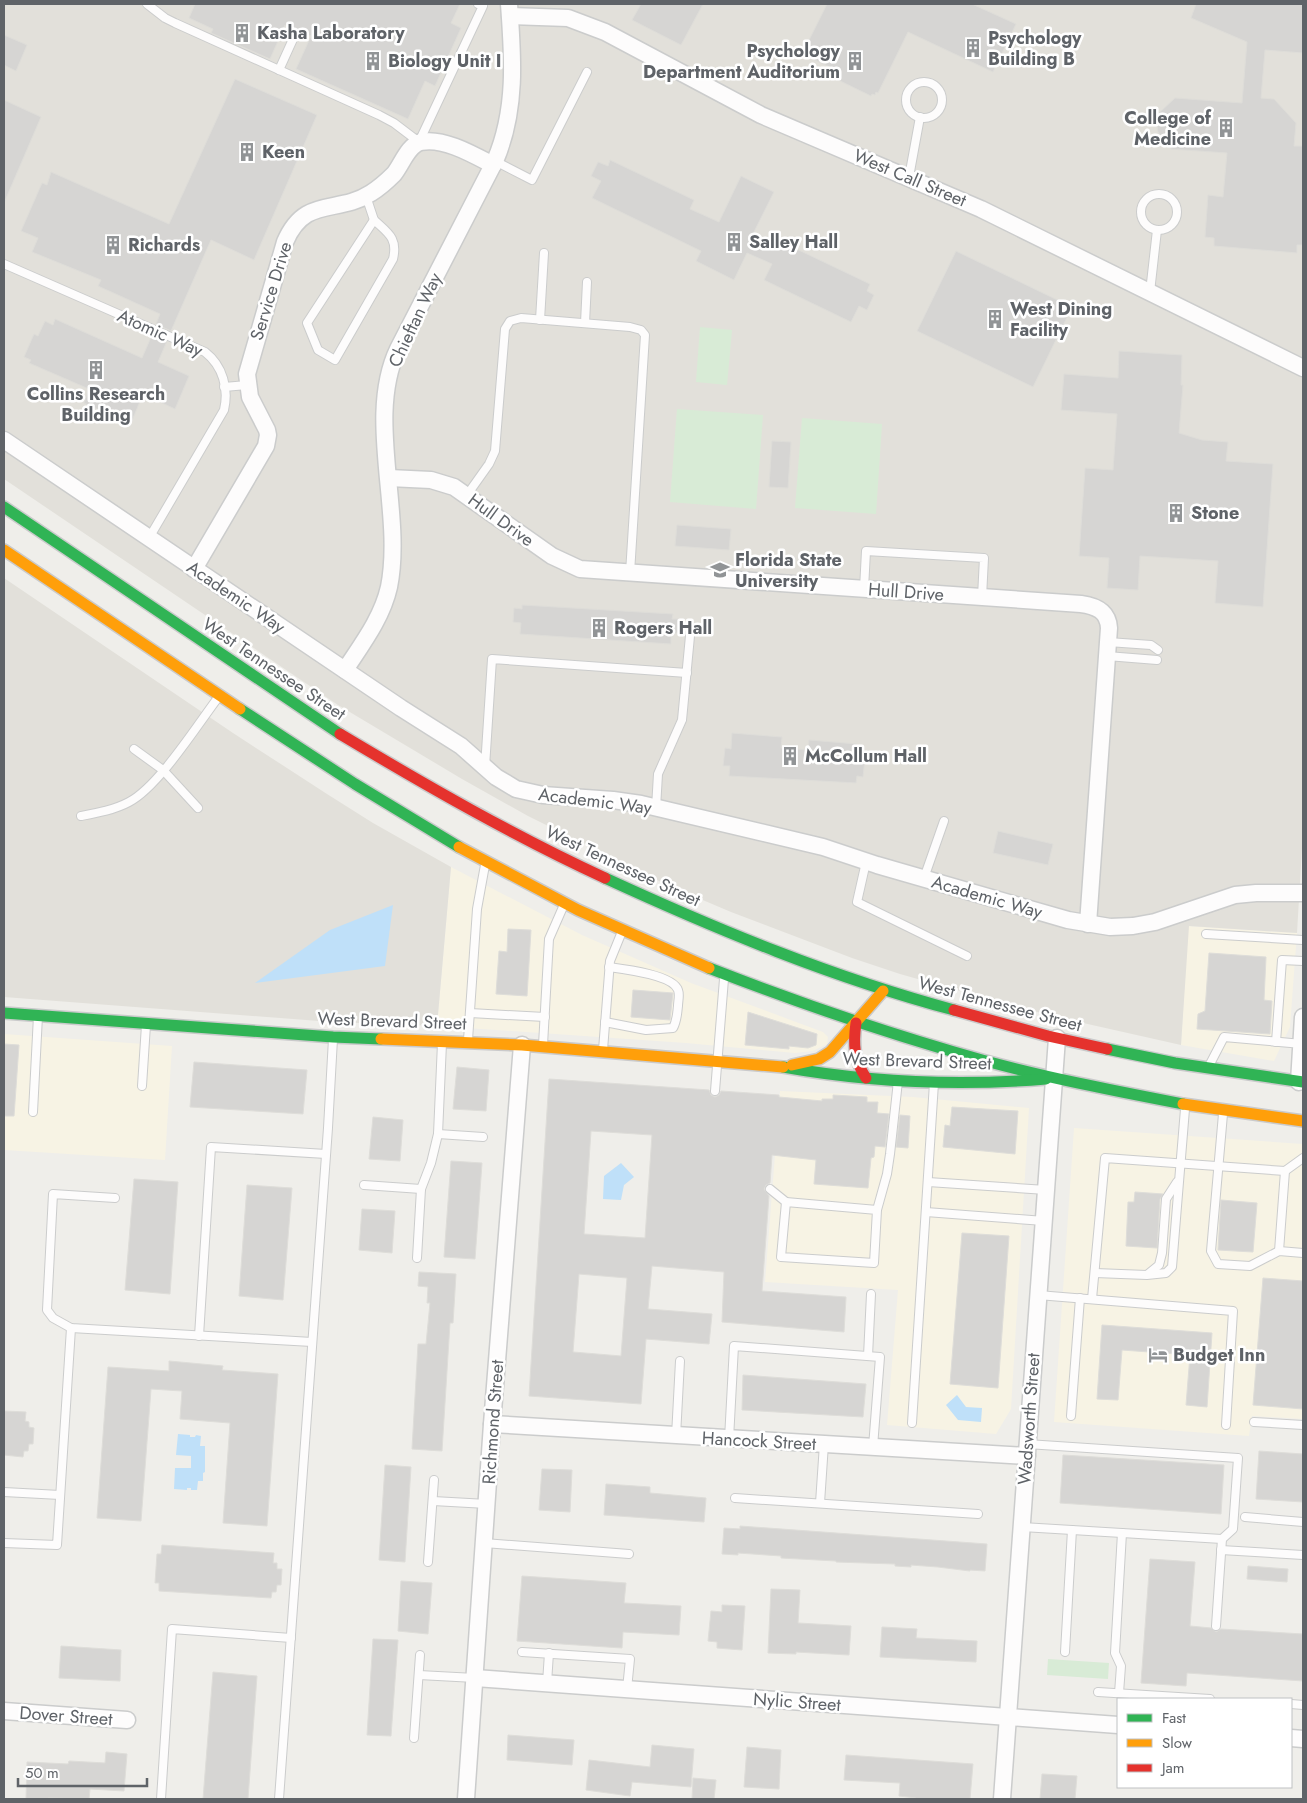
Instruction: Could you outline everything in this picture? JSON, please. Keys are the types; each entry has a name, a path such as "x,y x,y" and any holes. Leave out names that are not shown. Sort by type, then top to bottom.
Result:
{"main road":[{"name":"West Tennessee Street","path":"4,507 338,733 417,781 581,868 656,903 747,942 883,991 1007,1027 1208,1068 1301,1082"},
{"path":"4,550 334,772 486,862 565,903 724,975 856,1023 950,1052 1054,1078 1185,1104 1223,1111 1303,1121"},
{"name":"West Brevard Street","path":"779,1066 819,1059 830,1052 883,991"},
{"name":"West Brevard Street","path":"4,1012 333,1037 522,1045 779,1066 866,1078 989,1082 1054,1078"},
{"path":"856,1023 854,1056 858,1067 866,1078"}],"street":[{"name":"Chieftan Way","path":"345,670 378,618 389,587 393,549 385,407 387,386 393,360 494,163 508,117 512,90 513,57 510,10"},
{"name":"West Call Street","path":"510,10 560,17 584,23 621,40 760,115 981,208 1303,368"},
{"path":"419,142 437,142 456,147 494,163"},
{"name":"Service Drive","path":"194,568 266,446 267,430 250,397 247,374 283,247 292,228 308,213 366,196 390,178 412,148 419,142"},
{"name":"Academic Way","path":"4,440 461,746 506,784 529,793 623,801 656,808 823,847 866,862 1088,924 1110,927 1133,926 1155,922 1235,895 1256,892 1303,894"},
{"name":"Hull Drive","path":"389,478 437,481 454,487 544,551 566,564 583,570 1081,604 1098,608 1105,614 1108,621 1108,649 1088,924"},
{"path":"1301,1082 1303,1017"},
{"name":"Wadsworth Street","path":"1002,1799 1057,1038"},
{"name":"Richmond Street","path":"466,1799 492,1424 522,1045"},
{"name":"Hancock Street","path":"492,1424 873,1447 1027,1450"},
{"name":"Nylic Street","path":"475,1678 1117,1725"},
{"name":"Dover Street","path":"4,1711 127,1720"}],"lane":[{"path":"147,4 165,18 386,119 419,142 483,6 478,4"},
{"path":"279,70 294,37"},
{"path":"494,163 532,180 587,72"},
{"path":"924,82 935,86 939,90 942,101 938,112 927,118 920,117 910,111 906,99 914,85 924,82"},
{"path":"909,177 920,117"},
{"path":"1160,194 1171,198 1178,213 1172,225 1157,230 1149,227 1141,211 1145,200 1160,194"},
{"path":"366,196 374,220 394,241 393,259 335,360 318,350 307,323 374,220"},
{"path":"1150,292 1157,230"},
{"path":"540,320 544,252"},
{"name":"Atomic Way","path":"4,264 205,352 214,359 220,369 226,402 220,418 149,538"},
{"path":"585,323 587,282"},
{"path":"467,495 489,464 495,451 507,324 515,319 540,320 630,327 641,330 645,335 630,573"},
{"path":"224,387 247,385"},
{"path":"864,589 866,551 984,558 982,597"},
{"path":"656,808 658,774 682,720 690,636"},
{"path":"1108,649 1151,645 1158,650"},
{"path":"1108,649 1157,660"},
{"path":"485,768 492,659 687,674"},
{"path":"81,816 108,811 130,802 147,789 220,695"},
{"path":"134,749 163,770 198,808"},
{"path":"924,878 944,821"},
{"path":"468,1042 477,909 486,862"},
{"path":"866,862 857,902 967,956"},
{"path":"543,1047 549,939 565,903"},
{"path":"603,1052 609,967 622,930"},
{"path":"1206,934 1303,940"},
{"path":"1276,1042 1282,960 1303,961"},
{"path":"605,1022 646,1030 673,1028 676,1024 679,994 678,988 672,983 657,977 609,967"},
{"path":"714,1091 724,975"},
{"path":"470,1013 545,1017"},
{"path":"33,1112 38,1015"},
{"path":"142,1086 146,1023"},
{"path":"279,1799 333,1037"},
{"path":"1208,1068 1224,1037 1302,1045"},
{"path":"417,1258 420,1189 438,1134 442,1042"},
{"path":"786,1202 781,1257 874,1263 877,1210 887,1174 898,1079"},
{"path":"912,1423 935,1080"},
{"path":"1095,1273 1147,1275 1166,1272 1172,1268 1185,1104"},
{"path":"1223,1111 1211,1251 1218,1264 1250,1266 1278,1251 1303,1253"},
{"path":"438,1134 483,1137"},
{"path":"199,1336 211,1147 326,1154"},
{"path":"1092,1299 1105,1158 1285,1171 1303,1158"},
{"path":"1278,1251 1285,1171"},
{"path":"1147,1275 1159,1265 1162,1253 1166,1199 1179,1180"},
{"path":"928,1182 1046,1190"},
{"path":"364,1185 420,1189"},
{"path":"770,1189 786,1202 877,1210"},
{"path":"115,1198 53,1194 47,1310 53,1318 72,1328 312,1342"},
{"path":"926,1212 1044,1220"},
{"path":"868,1356 871,1294"},
{"path":"1038,1295 1233,1311 1226,1425"},
{"path":"1071,1416 1080,1298"},
{"path":"4,1543 56,1545 72,1328"},
{"path":"728,1439 734,1346 880,1357 873,1447"},
{"path":"676,1436 680,1361"},
{"path":"1254,1422 1303,1425"},
{"path":"820,1504 824,1444"},
{"path":"1027,1450 1238,1458 1233,1529 1222,1539 1216,1626"},
{"path":"428,1562 434,1480"},
{"path":"4,1492 60,1495"},
{"path":"735,1498 978,1514"},
{"path":"433,1501 487,1504"},
{"path":"1245,1517 1303,1522"},
{"path":"1022,1527 1222,1539"},
{"path":"1065,1652 1072,1530"},
{"path":"1119,1693 1121,1666 1115,1653 1122,1533"},
{"path":"484,1543 629,1554"},
{"path":"1221,1550 1303,1555"},
{"path":"161,1799 172,1629 291,1638"},
{"path":"522,1652 630,1658 627,1689"},
{"path":"547,1683 549,1654"},
{"path":"414,1738 420,1655"},
{"path":"419,1675 475,1678"},
{"path":"1098,1692 1195,1698"}],"shaded area":[{"name":"Florida State University","path":"4,4 1303,4 1303,831 1297,933 1189,926 1181,1045 1006,1004 900,974 852,958 731,912 665,884 528,816 462,779 338,705 4,479"},
{"path":"4,578 233,733 327,794 373,823 451,867 437,1026 332,1022 4,997"},
{"path":"451,867 582,935 691,983 823,1032 828,1037 827,1044 813,1051 795,1053 686,1043 437,1026"},
{"path":"1188,926 1297,933 1290,1027 1274,1061 1181,1045"},
{"path":"4,1034 172,1046 165,1160 4,1150"},
{"path":"780,1091 913,1097 1029,1108 1011,1409 996,1434 887,1425 898,1290 765,1282"},
{"path":"1074,1128 1303,1144 1303,1419 1252,1416 1249,1436 1054,1422"}],"green space":[{"path":"700,327 732,330 727,385 696,382"},
{"path":"677,409 763,415 756,509 670,502"},
{"path":"802,418 882,424 876,514 795,508"},
{"path":"1048,1659 1109,1663 1108,1679 1047,1675"}],"water":[{"path":"393,905 385,966 255,983 330,930"},
{"path":"621,1163 634,1177 624,1185 621,1200 603,1199 604,1176"},
{"path":"957,1395 966,1407 982,1408 981,1422 958,1420 946,1405"},
{"path":"178,1434 190,1435 190,1437 201,1436 200,1446 205,1446 205,1472 203,1473 203,1481 198,1481 197,1490 191,1490 191,1488 187,1488 187,1490 174,1489 175,1468 191,1468 191,1456 176,1455"}],"building":[{"name":"Biology Unit I","path":"195,4 460,4 451,23 461,28 435,86 425,81 408,119 296,69 311,36 285,25 270,59 211,33 213,29 189,18"},
{"path":"641,4 703,4 681,45 632,20"},
{"path":"827,4 972,4 1016,24 993,72 908,32 878,93 876,92 875,95 872,94 871,96 828,75 832,68 802,54"},
{"name":"College of Medicine","path":"1196,4 1303,4 1303,53 1265,50 1261,98 1274,99 1296,123 1294,146 1303,146 1303,245 1297,245 1297,253 1214,246 1214,238 1205,237 1208,195 1223,197 1227,153 1171,149 1172,142 1164,141 1158,132 1156,121 1159,113 1175,98 1242,103 1247,42 1191,18"},
{"path":"4,35 27,45 16,71 4,65"},
{"path":"235,79 317,115 254,260 211,240 171,331 156,324 160,314 98,286 101,280 32,252 38,238 21,231 42,183 47,185 51,172 169,224"},
{"path":"4,100 41,117 4,203"},
{"name":"Salley Hall","path":"610,160 694,200 690,209 719,222 741,176 774,192 752,236 780,250 784,243 870,284 867,291 874,295 867,310 859,306 851,322 764,280 772,264 747,253 734,280 696,261 701,251 592,198 601,181 591,176 598,162 608,166"},
{"name":"West Dining Facility","path":"956,251 1072,307 1033,387 917,331"},
{"name":"Collins Research Building","path":"55,319 142,358 152,335 167,341 158,362 189,376 175,409 143,394 131,423 84,403 89,389 29,363 31,360 24,357 34,334 38,336 45,321 53,325"},
{"name":"Stone","path":"1119,351 1182,355 1181,385 1183,385 1179,433 1202,440 1228,442 1226,461 1273,464 1263,607 1215,603 1218,561 1140,556 1138,590 1107,588 1109,558 1079,556 1085,468 1113,470 1117,414 1061,410 1064,374 1118,378"},
{"path":"772,441 791,442 788,488 769,487"},
{"path":"677,525 731,529 729,550 675,546"},
{"name":"Rogers Hall","path":"522,605 673,614 672,619 679,619 678,633 671,633 671,644 520,634 521,623 513,622 514,608 522,609"},
{"name":"McCollum Hall","path":"732,733 782,737 781,748 808,750 809,740 857,744 856,758 865,759 863,777 857,776 856,783 729,776 730,766 723,766 725,748 731,749"},
{"path":"998,831 1053,844 1048,865 993,853"},
{"path":"508,929 531,930 527,996 496,994 499,951 507,952"},
{"path":"1209,953 1266,957 1264,1000 1272,1001 1270,1034 1197,1029 1198,1014 1205,1011"},
{"path":"633,990 673,993 670,1020 631,1017"},
{"path":"748,1012 817,1034 816,1045 808,1048 789,1046 789,1049 745,1045"},
{"path":"4,1044 19,1045 14,1116 4,1116"},
{"path":"194,1062 307,1070 303,1114 190,1107"},
{"path":"457,1067 489,1070 486,1111 453,1109"},
{"path":"549,1079 709,1090 711,1095 715,1097 721,1091 779,1095 779,1097 822,1101 822,1099 833,1099 833,1095 867,1097 867,1102 878,1102 877,1113 889,1114 885,1147 875,1146 874,1157 871,1158 868,1188 814,1184 816,1160 772,1155 770,1183 764,1189 769,1196 762,1291 846,1297 844,1332 722,1322 724,1272 652,1266 648,1309 712,1314 709,1344 646,1339 641,1404 529,1396","holes":["591,1131 652,1135 645,1238 584,1234","579,1274 627,1278 621,1356 573,1352"]},
{"path":"952,1107 1018,1111 1015,1154 943,1147 945,1125 950,1126"},
{"path":"900,1115 910,1116 908,1148 896,1147"},
{"path":"373,1117 403,1120 400,1161 369,1159"},
{"path":"451,1161 482,1163 475,1259 444,1257"},
{"path":"134,1179 178,1182 170,1294 125,1290"},
{"path":"247,1185 292,1188 283,1300 239,1296"},
{"path":"1135,1192 1163,1194 1160,1199 1157,1248 1126,1246 1128,1202 1134,1202"},
{"path":"1221,1200 1257,1203 1253,1252 1218,1250"},
{"path":"362,1209 395,1211 392,1253 359,1250"},
{"path":"962,1233 1009,1236 998,1388 950,1384"},
{"path":"419,1272 456,1274 453,1323 450,1323 442,1451 412,1449 418,1344 426,1344 430,1303 427,1303 428,1287 418,1286"},
{"path":"1263,1278 1303,1281 1303,1409 1253,1405"},
{"path":"1102,1325 1212,1333 1207,1407 1186,1405 1190,1355 1122,1350 1118,1400 1097,1399"},
{"path":"169,1361 223,1366 222,1370 278,1374 267,1526 223,1523 230,1423 180,1419 182,1391 151,1389 141,1521 97,1518 108,1367 169,1371"},
{"path":"743,1375 866,1384 863,1417 742,1410"},
{"path":"4,1411 26,1412 25,1421 29,1422 29,1427 34,1428 33,1444 29,1444 28,1451 24,1451 23,1457 4,1455"},
{"path":"1259,1451 1303,1454 1303,1502 1256,1499"},
{"path":"1063,1455 1224,1465 1221,1514 1060,1503"},
{"path":"385,1465 411,1467 405,1562 379,1560"},
{"path":"542,1469 572,1470 570,1512 539,1510"},
{"path":"606,1484 650,1487 650,1493 706,1498 704,1522 604,1515"},
{"path":"740,1526 987,1544 985,1571 781,1558 781,1556 738,1553 738,1555 722,1554 724,1528 740,1529"},
{"path":"162,1545 274,1553 273,1563 277,1563 277,1569 282,1569 281,1585 277,1585 276,1592 272,1592 271,1598 159,1591 159,1583 155,1583 157,1554 161,1554"},
{"path":"1150,1559 1195,1562 1190,1626 1211,1628 1216,1632 1221,1629 1303,1634 1303,1681 1187,1673 1186,1686 1141,1683"},
{"path":"1248,1566 1288,1569 1287,1582 1247,1579"},
{"path":"522,1576 626,1583 624,1603 681,1606 679,1635 623,1632 622,1648 517,1641"},
{"path":"401,1581 432,1583 428,1634 398,1631"},
{"path":"771,1589 800,1590 798,1623 851,1626 849,1655 796,1652 796,1654 768,1653"},
{"path":"722,1605 745,1606 742,1650 717,1648 717,1642 708,1641 711,1611 722,1612"},
{"path":"882,1627 917,1629 916,1638 977,1641 976,1662 880,1657"},
{"path":"373,1639 398,1640 391,1736 367,1735"},
{"path":"61,1646 121,1650 120,1681 59,1678"},
{"path":"213,1672 257,1676 248,1799 203,1799"},
{"path":"508,1735 574,1740 572,1765 507,1760"},
{"path":"652,1745 694,1749 691,1787 632,1782 630,1796 586,1790 589,1760 650,1767"},
{"path":"747,1747 781,1750 779,1789 744,1787"},
{"path":"106,1752 127,1754 124,1791 90,1789 89,1799 26,1799 27,1762 68,1764 69,1761 105,1763"},
{"path":"846,1755 973,1764 970,1799 915,1799 899,1796 900,1783 844,1780"},
{"path":"1042,1774 1077,1776 1075,1799 1040,1799"},
{"path":"693,1778 716,1780 714,1799 692,1799"}],"traffic: fast":[{"path":"4,507 340,734"},
{"path":"240,709 355,784 459,847"},
{"path":"605,878 777,952 865,983 954,1010"},
{"path":"709,968 844,1017 982,1060 1107,1089 1183,1104"},
{"path":"4,1013 381,1039"},
{"path":"1107,1049 1175,1063 1303,1082"},
{"path":"783,1067 848,1076 914,1081 981,1082 1046,1079"}],"traffic: slow":[{"path":"4,550 240,709"},
{"path":"459,847 578,910 709,968"},
{"path":"792,1065 819,1059 830,1052 883,991"},
{"path":"381,1039 522,1045 783,1067"},
{"path":"1183,1104 1303,1121"}],"traffic: jam":[{"path":"340,734 471,810 605,878"},
{"path":"954,1010 1048,1036 1107,1049"},
{"path":"856,1023 855,1052 866,1078"}],"place":[{"name":"Kasha Laboratory","path":"242,33"},
{"name":"Psychology Building B","path":"973,48"},
{"name":"Biology Unit I","path":"373,61"},
{"name":"Psychology Department Auditorium","path":"855,61"},
{"name":"College of Medicine","path":"1226,128"},
{"name":"Keen","path":"247,152"},
{"name":"Salley Hall","path":"734,242"},
{"name":"Richards","path":"113,245"},
{"name":"West Dining Facility","path":"995,319"},
{"name":"Collins Research Building","path":"96,370"},
{"name":"Stone","path":"1176,513"},
{"name":"Florida State University","path":"720,570"},
{"name":"Rogers Hall","path":"599,628"},
{"name":"McCollum Hall","path":"790,756"},
{"name":"Budget Inn","path":"1158,1355"}]}
